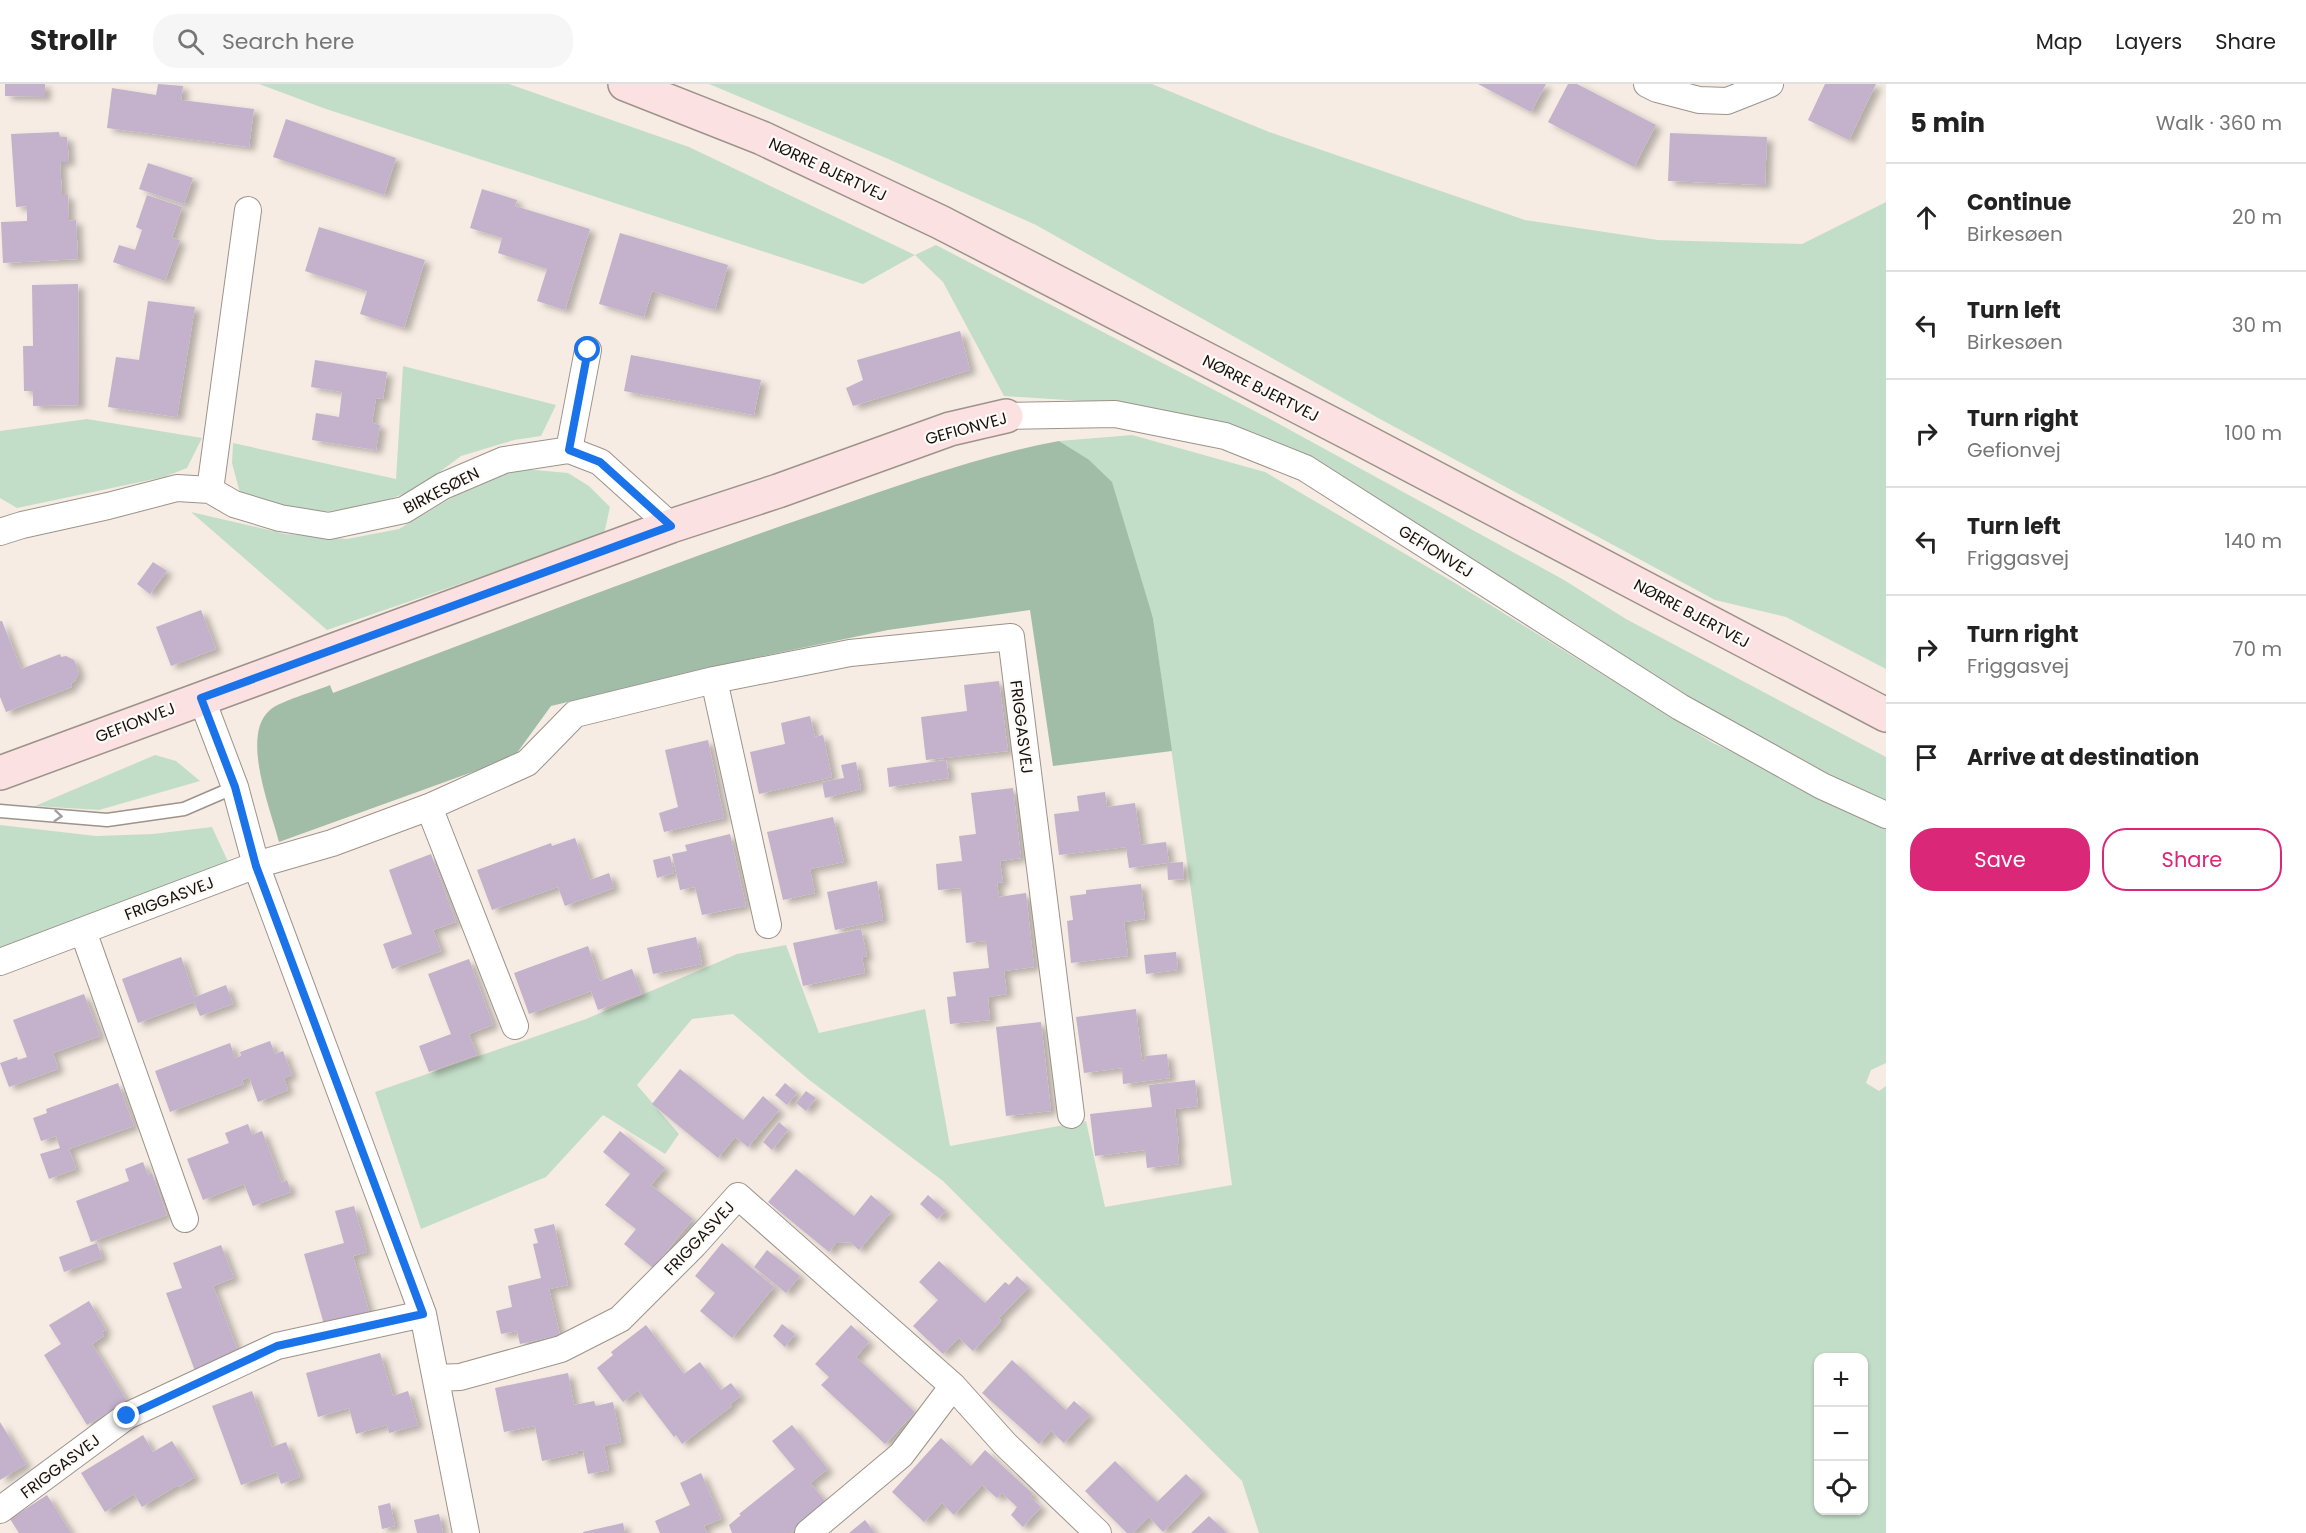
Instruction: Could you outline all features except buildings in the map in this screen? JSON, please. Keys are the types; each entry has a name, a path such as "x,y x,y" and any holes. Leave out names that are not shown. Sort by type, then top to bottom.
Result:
{"main road":[{"name":"NØRRE BJERTVEJ","path":"625,84 762,138 940,222 1886,715"},
{"name":"GEFIONVEJ","path":"0,773 671,526 778,491 950,429 1006,416"}],"street":[{"path":"1647,84 1698,100 1727,101 1770,84"},
{"path":"210,490 248,210"},
{"path":"569,450 588,350"},
{"name":"GEFIONVEJ","path":"1006,416 1115,414 1225,436 1305,468 1680,707 1822,786 1886,815"},
{"name":"BIRKESØEN","path":"0,532 177,488 210,490 243,507 280,518 329,526 404,510 443,486 504,460 569,450 600,462 671,526"},
{"name":"FRIGGASVEJ","path":"0,962 256,866 332,843 429,807 527,763 574,714 714,680 850,653 1011,637 1071,1115"},
{"path":"714,680 768,925"},
{"path":"201,698 235,787 256,866 423,1314 466,1533"},
{"path":"429,807 515,1026"},
{"path":"83,931 185,1220"},
{"name":"FRIGGASVEJ","path":"436,1378 460,1377 561,1349 621,1319 694,1245 738,1196 953,1386 1005,1444 1098,1533"},
{"name":"FRIGGASVEJ","path":"0,1510 127,1416 277,1346 423,1314"},
{"path":"808,1533 901,1455 953,1386"}],"lane":[{"path":"0,811 107,820 184,808 235,787"}],"green space":[{"path":"259,84 509,84 689,147 915,255 863,284 326,109"},
{"path":"709,84 1152,84 1269,132 1525,220 1658,240 1802,244 1886,202 1886,669 1786,617 1715,600 1380,419 1036,225 886,158"},
{"path":"936,245 1270,419 1564,580 1626,619 1886,757 1886,803 1721,719 1578,625 1325,471 1114,403 1004,396 943,282 915,255"},
{"path":"403,366 556,405 541,436 514,440 461,456 414,491 360,508 309,513 240,493 232,463 233,443 396,479"},
{"path":"87,419 202,438 187,468 164,477 17,508 0,498 0,431"},
{"path":"1132,435 1265,472 1455,583 1713,743 1886,823 1886,1063 1871,1070 1866,1083 1879,1091 1886,1086 1886,1533 1259,1533 1242,1481 943,1181 808,1079 733,1014 692,1019 637,1085 679,1134 665,1154 603,1115 546,1177 421,1229 375,1092 586,1019 737,954 786,945 819,1033 925,1009 950,1146 1086,1121 1105,1207 1232,1185 1153,618 1088,459 1059,441"},
{"path":"1059,441 1088,459 1112,482 1153,618 1172,751 1053,766 1030,610 888,630 744,660 551,706 514,757 279,842 260,773 258,754 261,722 275,707 330,685 333,693 688,559 901,485 995,456"},
{"path":"524,469 568,473 589,486 610,507 604,534 327,630 191,512 286,534 347,539 399,529 480,481"},
{"path":"155,755 176,761 200,781 99,810 35,806"},
{"path":"0,825 96,836 153,834 212,827 231,868 0,954"}],"route":[{"path":"127,1416 277,1346 423,1314 256,866 235,787 201,698 671,526 626,483 600,462 569,450 588,350"}]}
